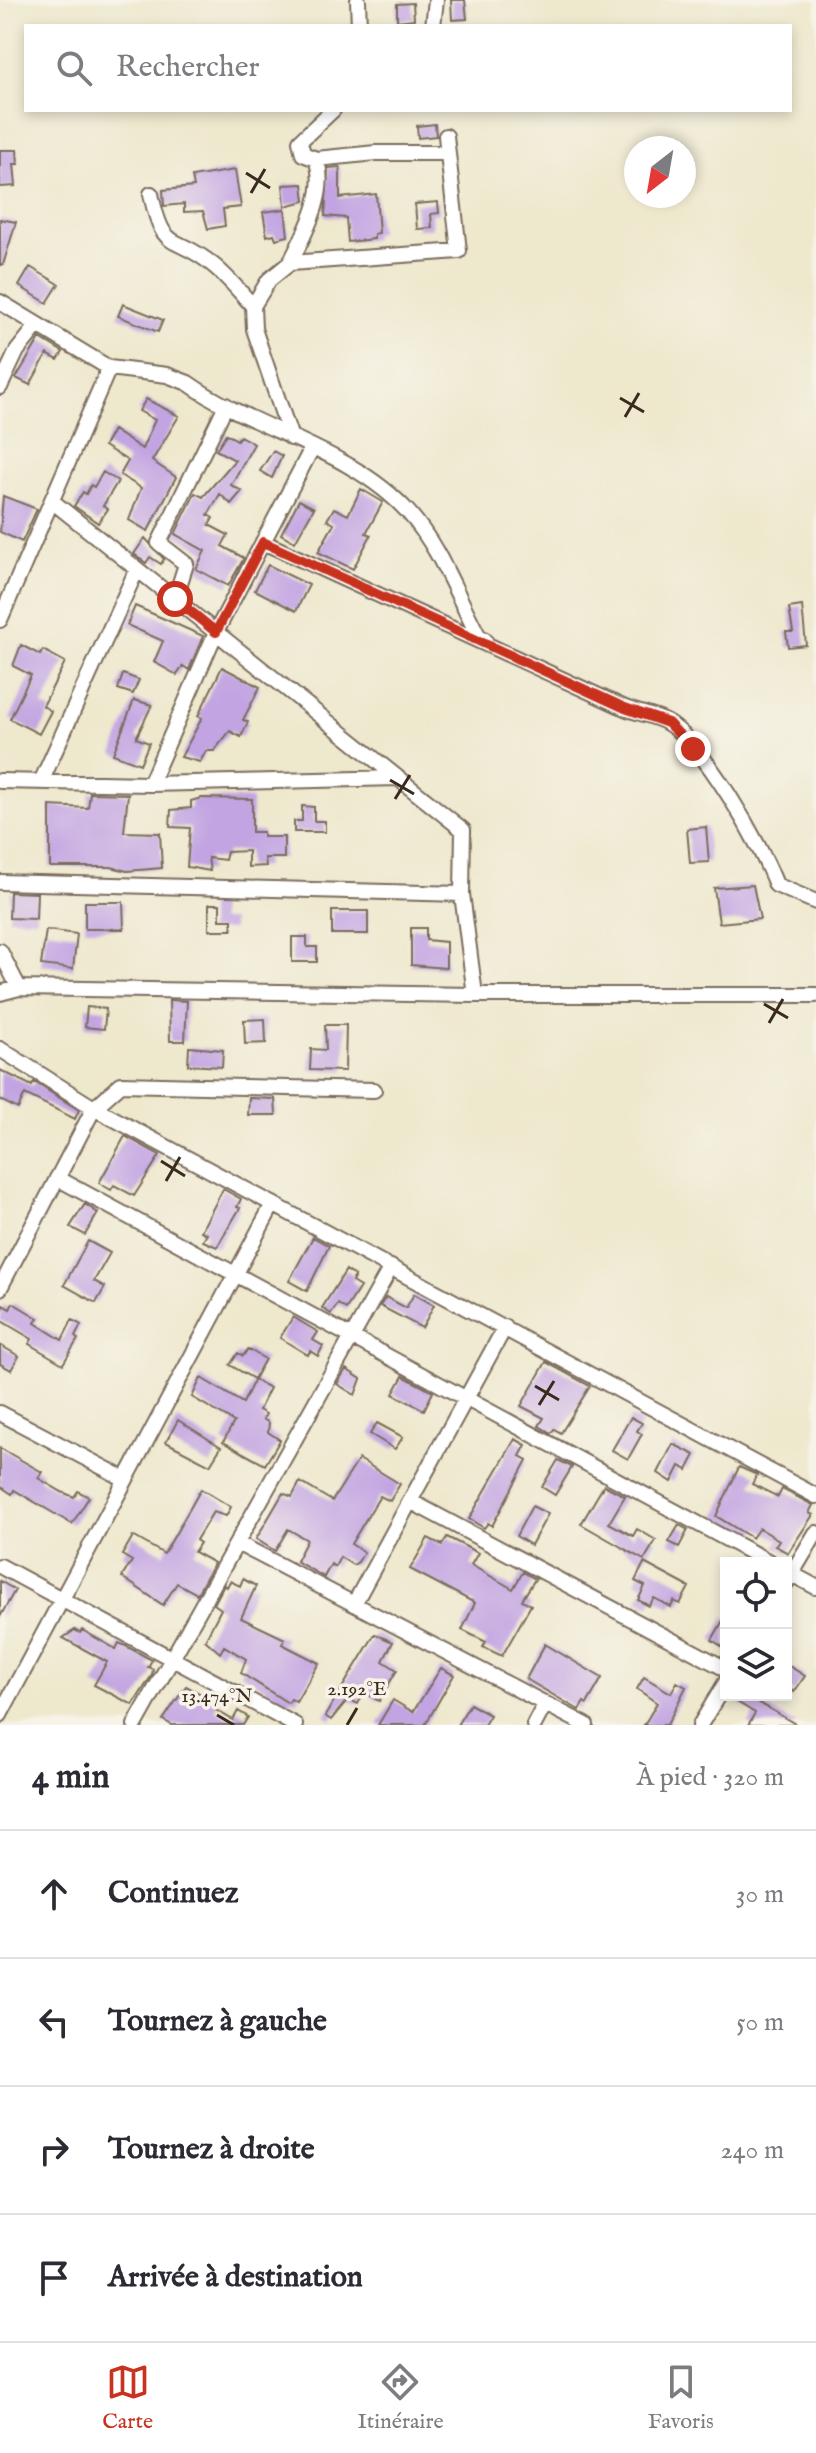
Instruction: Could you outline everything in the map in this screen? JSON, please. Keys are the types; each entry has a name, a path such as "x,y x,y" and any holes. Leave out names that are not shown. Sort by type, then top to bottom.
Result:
{"street":[{"path":"358,0 359,24"},
{"path":"433,24 436,0"},
{"path":"331,112 300,141 303,154 316,159 376,153 448,153"},
{"path":"290,263 459,251 446,136"},
{"path":"291,438 254,329 253,306 269,280 290,263 315,206 320,168 316,159"},
{"path":"151,194 158,228 169,242 213,265 253,306"},
{"path":"0,302 109,368 167,375 360,474 409,512 431,543 478,635 497,649"},
{"path":"0,387 17,351 37,326"},
{"path":"0,620 109,368"},
{"path":"175,599 186,564 159,543 226,405"},
{"path":"150,784 216,632 312,448"},
{"path":"52,501 463,830 462,894 475,995"},
{"path":"263,542 625,708 668,723 720,782 765,854 776,885 816,902"},
{"path":"41,782 137,569"},
{"path":"0,781 150,784 398,778"},
{"path":"0,882 462,894"},
{"path":"0,951 19,988"},
{"path":"0,993 19,988 475,995 816,995"},
{"path":"0,1049 94,1108 816,1496"},
{"path":"0,1288 94,1108 121,1084 374,1090"},
{"path":"57,1178 760,1557"},
{"path":"0,1715 273,1204"},
{"path":"135,1725 391,1267"},
{"path":"354,1604 505,1327"},
{"path":"0,1413 125,1479"},
{"path":"410,1501 720,1666"},
{"path":"792,1570 816,1533"},
{"path":"237,1543 586,1725"},
{"path":"0,1566 287,1723"},
{"path":"792,1578 816,1587"},
{"path":"700,1725 720,1692"},
{"path":"534,1725 545,1704"}],"building":[{"path":"451,0 465,0 467,19 452,20"},
{"path":"413,3 414,19 397,21 397,4"},
{"path":"435,124 436,136 418,138 417,126"},
{"path":"0,150 17,150 18,164 14,164 16,186 0,187"},
{"path":"340,167 340,198 376,194 379,233 374,234 374,239 348,242 346,218 325,216 328,168"},
{"path":"235,170 241,207 223,209 225,226 208,229 203,211 184,212 184,204 164,206 163,190 194,187 192,177"},
{"path":"303,184 305,201 285,206 283,185"},
{"path":"438,202 439,213 431,214 432,228 417,229 415,204"},
{"path":"285,209 288,236 276,239 274,234 267,236 263,212"},
{"path":"0,219 16,222 3,265 0,265"},
{"path":"30,267 59,284 47,303 19,286"},
{"path":"123,304 163,320 158,332 118,316"},
{"path":"40,338 63,352 58,360 47,354 30,385 16,378"},
{"path":"146,399 179,416 152,461 176,477 148,531 129,520 141,488 120,475 128,461 104,446 113,430 142,449 155,420 139,411"},
{"path":"226,434 237,440 240,436 254,444 231,485 242,491 231,504 220,494 208,515 213,518 209,525 228,535 222,546 244,558 228,586 196,569 205,551 175,534 195,493 203,497 235,460 216,450"},
{"path":"273,451 282,456 272,478 260,471"},
{"path":"103,472 118,481 103,506 108,509 98,523 74,506 83,492 86,494 91,485 94,487"},
{"path":"361,489 383,502 366,533 371,535 353,569 318,552 334,524 327,520 334,508 348,515"},
{"path":"3,496 37,509 22,542 0,532"},
{"path":"299,500 314,508 295,542 281,534"},
{"path":"145,538 164,559 161,564 150,557 146,563 134,554"},
{"path":"268,565 309,585 296,611 255,590"},
{"path":"135,606 203,636 189,670 183,666 177,675 154,662 163,641 127,625"},
{"path":"802,606 806,645 788,647 786,632 793,632 789,608"},
{"path":"21,645 40,655 43,650 65,662 43,706 51,711 39,734 10,719 31,675 13,666"},
{"path":"222,667 260,687 243,720 248,722 241,737 230,731 214,751 206,751 200,762 181,757 202,718 198,716"},
{"path":"123,674 139,680 133,694 118,689"},
{"path":"134,700 152,705 136,738 149,743 140,764 113,754"},
{"path":"90,793 128,794 124,832 160,833 162,868 127,871 111,867 50,867 50,806 88,808"},
{"path":"201,798 252,799 252,832 263,832 263,837 284,837 284,858 265,858 266,866 248,867 248,851 227,852 225,860 208,858 210,871 187,867 190,828 170,827 171,810 191,808 191,801"},
{"path":"302,806 314,807 314,821 325,821 325,832 294,832 294,821 302,821"},
{"path":"706,827 709,862 690,863 687,829"},
{"path":"753,885 760,919 719,923 714,888"},
{"path":"10,892 37,893 36,919 9,918"},
{"path":"85,902 123,902 124,929 85,929"},
{"path":"209,904 220,904 220,920 232,920 232,930 209,930"},
{"path":"332,911 368,911 368,934 332,934"},
{"path":"411,928 426,928 426,940 446,942 446,968 411,965"},
{"path":"46,930 77,934 73,969 41,965"},
{"path":"292,937 307,937 307,947 317,947 317,962 292,962"},
{"path":"169,1000 187,1001 185,1041 170,1041"},
{"path":"87,1007 106,1009 104,1029 85,1027"},
{"path":"265,1019 266,1043 245,1044 244,1020"},
{"path":"325,1025 346,1025 345,1071 310,1070 311,1049 326,1050"},
{"path":"189,1047 223,1050 222,1067 188,1065"},
{"path":"0,1070 32,1086 34,1082 79,1110 75,1119 25,1094 18,1109 0,1100"},
{"path":"249,1098 275,1099 276,1115 248,1115"},
{"path":"125,1136 160,1155 134,1196 114,1185 111,1190 99,1183"},
{"path":"223,1189 241,1199 237,1207 240,1208 217,1247 203,1241 207,1234 201,1231"},
{"path":"85,1204 98,1213 85,1235 70,1227"},
{"path":"313,1237 329,1246 307,1291 289,1281"},
{"path":"88,1241 110,1253 94,1281 105,1287 96,1303 64,1285"},
{"path":"346,1270 355,1276 352,1282 360,1287 346,1309 338,1304 331,1314 322,1308"},
{"path":"414,1294 434,1305 422,1328 380,1306 386,1297 406,1308"},
{"path":"13,1303 38,1318 35,1323 62,1340 72,1320 81,1325 75,1337 78,1339 63,1364 29,1344 32,1339 0,1320 3,1305 10,1309"},
{"path":"293,1317 318,1332 313,1340 323,1346 318,1356 310,1351 308,1355 280,1338"},
{"path":"0,1345 19,1356 11,1370 0,1364"},
{"path":"248,1349 265,1359 254,1379 230,1365 238,1353 243,1356"},
{"path":"546,1362 590,1386 561,1433 554,1429 551,1433 539,1426 544,1418 521,1406"},
{"path":"346,1369 361,1379 355,1395 337,1384"},
{"path":"403,1376 433,1392 424,1410 393,1394"},
{"path":"201,1378 243,1403 254,1380 270,1388 259,1410 266,1414 263,1419 269,1423 268,1432 280,1440 265,1465 223,1442 234,1422 192,1397"},
{"path":"631,1417 642,1423 637,1431 642,1434 628,1459 612,1450"},
{"path":"178,1420 221,1447 210,1465 166,1442"},
{"path":"377,1423 403,1437 395,1449 370,1434"},
{"path":"515,1439 526,1445 520,1456 527,1460 492,1526 488,1523 484,1528 469,1519"},
{"path":"673,1444 695,1455 687,1470 680,1466 672,1482 658,1473"},
{"path":"0,1448 42,1472 38,1478 62,1492 74,1497 78,1491 89,1497 72,1524 14,1490 12,1494 0,1486"},
{"path":"359,1459 400,1484 390,1501 380,1496 351,1544 364,1552 358,1562 353,1565 340,1557 335,1567 331,1564 324,1577 296,1561 307,1540 288,1529 275,1551 256,1539 283,1493 292,1497 300,1482 332,1501"},
{"path":"558,1460 572,1467 555,1495 542,1487"},
{"path":"739,1467 757,1475 752,1484 778,1497 782,1489 813,1505 809,1513 813,1515 788,1553 775,1546 779,1540 759,1528 752,1538 716,1516"},
{"path":"604,1485 625,1496 609,1523 633,1536 637,1529 656,1540 644,1560 581,1524"},
{"path":"201,1489 231,1507 226,1516 213,1512 196,1540 200,1543 194,1552 214,1563 197,1594 177,1583 163,1605 122,1577 132,1561 122,1555 133,1536 164,1554"},
{"path":"532,1506 548,1514 531,1545 516,1536"},
{"path":"679,1525 688,1530 679,1547 669,1542"},
{"path":"447,1537 478,1553 471,1565 513,1589 523,1572 535,1579 522,1600 531,1605 502,1656 483,1647 486,1642 462,1630 475,1603 410,1569 428,1538 442,1545"},
{"path":"644,1563 689,1587 680,1604 674,1601 671,1607 654,1598 649,1606 638,1600 645,1586 635,1581"},
{"path":"243,1579 256,1586 241,1618 285,1639 282,1644 319,1663 296,1702 291,1699 288,1703 241,1673 246,1659 224,1646 220,1653 205,1640 221,1609 214,1604 224,1585 227,1587 230,1581 240,1586"},
{"path":"0,1581 15,1590 0,1617"},
{"path":"720,1626 720,1645 712,1640"},
{"path":"75,1630 80,1633 82,1630 116,1649 119,1643 152,1660 148,1667 153,1669 152,1675 133,1705 94,1685 107,1662 63,1638"},
{"path":"375,1634 393,1642 383,1661 397,1670 379,1701 364,1692 358,1704 348,1699 331,1720 325,1716"},
{"path":"545,1644 602,1678 587,1704 584,1702 579,1710 526,1679"},
{"path":"441,1668 454,1675 425,1725 378,1725 393,1700 413,1712"},
{"path":"792,1668 805,1676 794,1692 792,1690"},
{"path":"644,1677 671,1693 677,1682 686,1687 667,1725 644,1725 657,1703 637,1689"},
{"path":"186,1686 218,1703 214,1709 233,1720 238,1711 248,1717 243,1725 172,1725 163,1720"},
{"path":"756,1701 797,1725 748,1725 755,1713 737,1702"},
{"path":"470,1704 490,1715 484,1725 457,1725"}],"route":[{"path":"175,599 216,632 263,542 625,708 668,723 693,749"}]}
